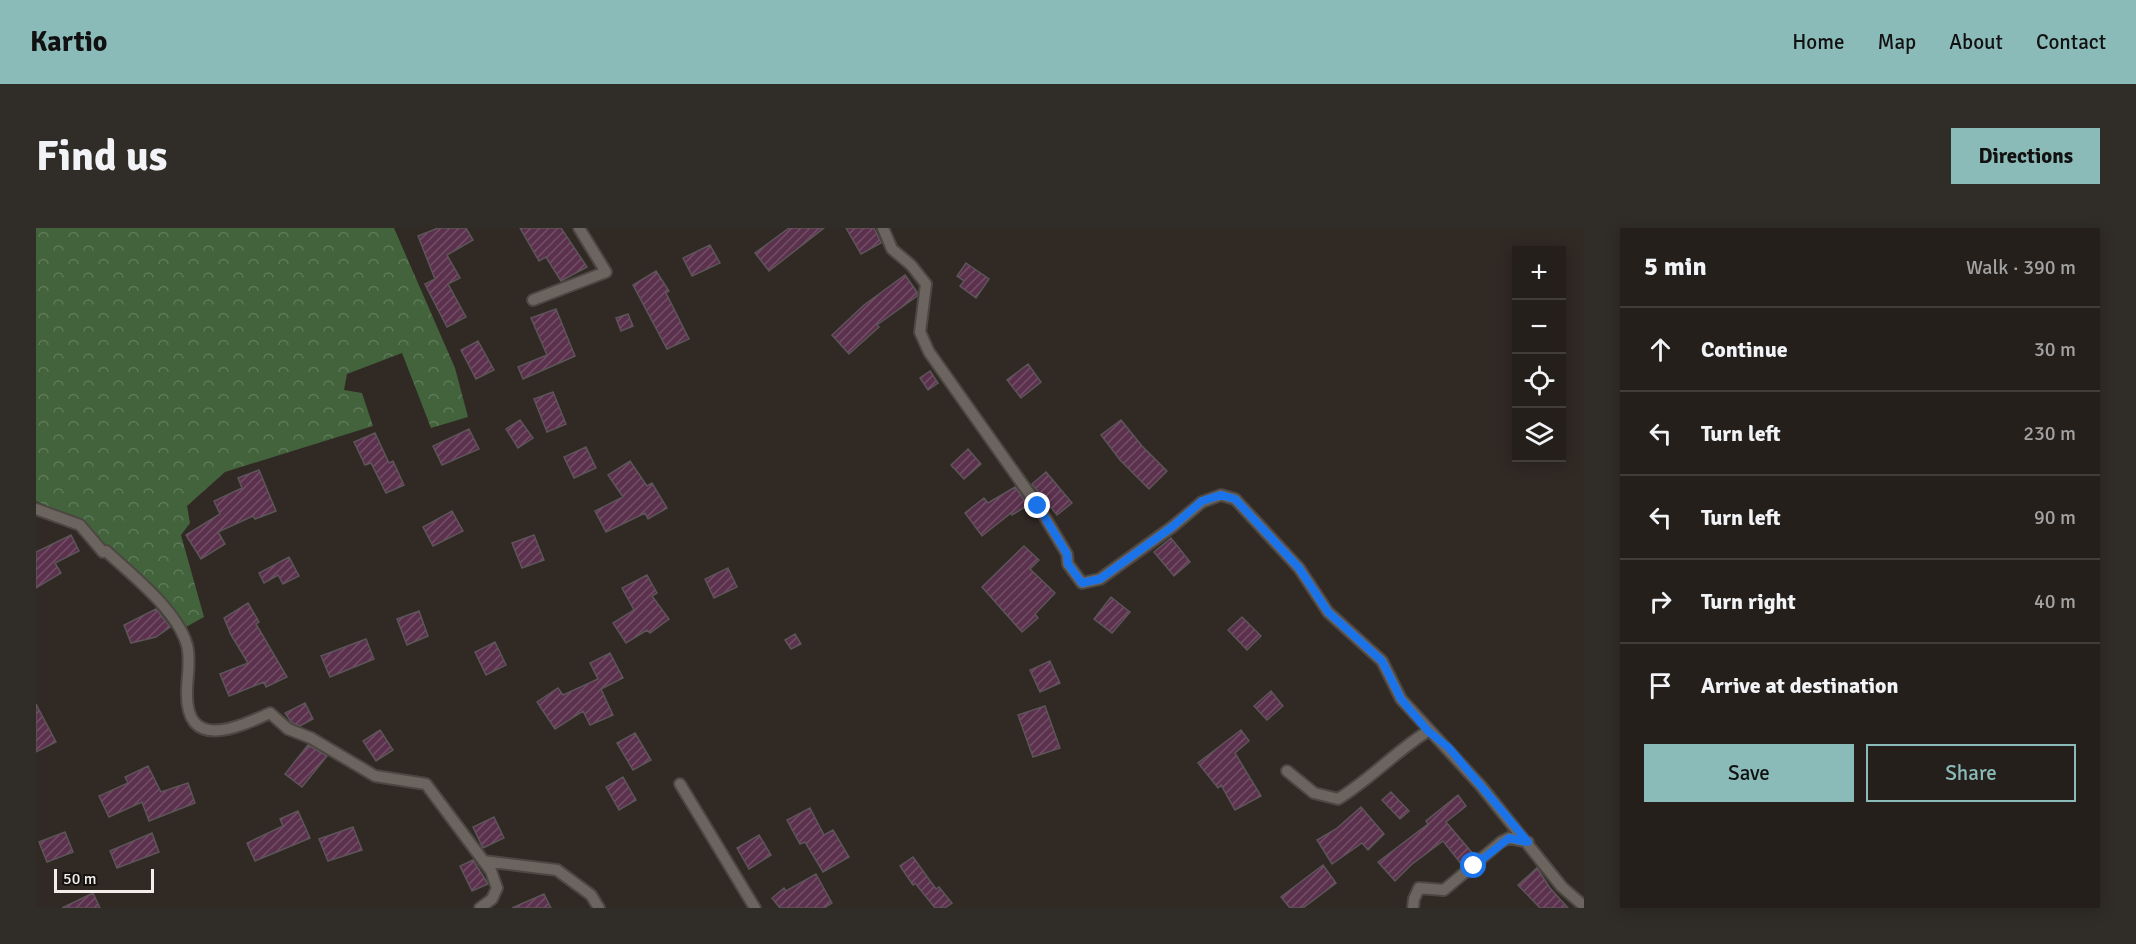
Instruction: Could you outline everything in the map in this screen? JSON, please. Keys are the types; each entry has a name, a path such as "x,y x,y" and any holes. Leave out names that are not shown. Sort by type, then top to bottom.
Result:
{"street":[{"path":"533,300 606,272 579,228"},
{"path":"883,228 892,249 911,265 926,284 920,332 929,352 1038,506 1067,554 1068,564 1082,583 1100,579 1172,527 1202,501 1221,495 1235,499 1299,568 1328,612 1382,661 1401,699 1428,731 1449,748 1528,842 1562,887 1584,906"},
{"path":"36,509 80,525 104,552 106,551 147,588 179,627 187,645 190,677 187,691 191,718 202,730 213,732 233,728 270,713 288,729 311,738 375,776 426,784 491,871 497,888 492,899 480,908"},
{"path":"1287,771 1314,793 1338,799 1364,783 1408,744 1428,731"},
{"path":"680,783 755,908"},
{"path":"1413,908 1413,899 1419,888 1444,890 1501,842 1509,838 1528,842"},
{"path":"483,861 557,870 591,894 599,908"}],"green space":[{"path":"36,228 394,228 455,368 468,417 431,428 402,353 347,374 344,390 362,393 373,426 225,472 187,506 190,523 181,535 204,617 186,627 176,617 157,589 117,554 74,519 36,501"}],"building":[{"path":"438,228 466,228 473,240 447,255 460,278 448,284 466,317 447,327 425,284 435,279 418,236"},
{"path":"520,228 561,228 587,267 561,281 546,257 539,261"},
{"path":"789,228 824,228 769,271 755,253"},
{"path":"846,228 874,228 881,243 861,254"},
{"path":"710,245 720,263 692,276 683,258"},
{"path":"966,263 989,279 976,298 960,286 964,281 957,276"},
{"path":"656,271 669,291 666,293 689,339 667,349 633,285"},
{"path":"905,275 917,292 917,296 877,325 879,327 849,354 832,335 864,305"},
{"path":"556,309 575,356 523,379 518,367 547,355 531,318"},
{"path":"628,314 633,326 621,331 616,318"},
{"path":"478,341 494,370 476,379 461,350"},
{"path":"1028,364 1041,382 1021,398 1007,380"},
{"path":"930,371 938,383 928,390 920,378"},
{"path":"553,392 566,424 547,432 534,399"},
{"path":"520,420 533,438 518,448 506,429"},
{"path":"1121,420 1142,446 1167,471 1149,489 1120,460 1101,435"},
{"path":"469,429 479,449 442,465 433,446"},
{"path":"375,433 389,463 393,461 404,485 386,493 371,463 365,465 354,442"},
{"path":"586,447 596,468 574,478 564,457"},
{"path":"968,449 981,464 964,479 951,465"},
{"path":"630,461 647,486 652,483 667,508 648,519 645,513 606,532 595,511 623,497 608,475"},
{"path":"259,470 276,511 255,519 253,516 218,532 225,544 201,559 186,535 220,514 214,501 242,488 238,478"},
{"path":"1046,472 1072,503 1057,515 1032,484"},
{"path":"1015,487 1028,505 1012,515 1011,513 982,536 965,513 984,498 988,503"},
{"path":"452,511 463,531 433,546 423,527"},
{"path":"71,535 79,551 55,563 61,573 36,588 36,552"},
{"path":"534,535 544,560 522,568 512,543"},
{"path":"1171,538 1190,562 1174,576 1154,552"},
{"path":"1024,546 1039,560 1030,569 1055,593 1035,614 1038,618 1022,632 982,587"},
{"path":"289,557 299,576 283,584 278,575 264,583 259,573"},
{"path":"728,568 737,587 714,598 705,579"},
{"path":"647,575 657,593 652,596 669,619 650,633 647,630 626,643 613,623 634,610 622,588"},
{"path":"1111,597 1130,612 1112,633 1094,619"},
{"path":"248,603 259,622 256,624 287,677 266,687 264,682 229,696 220,674 248,663 231,635 224,618"},
{"path":"156,609 170,627 156,637 131,643 124,625"},
{"path":"419,611 428,636 407,645 397,619"},
{"path":"1242,617 1261,636 1247,650 1228,630"},
{"path":"795,634 801,644 791,649 785,640"},
{"path":"366,639 374,659 330,677 321,656"},
{"path":"495,642 506,665 486,675 475,652"},
{"path":"610,653 623,678 601,689 613,715 590,725 583,711 555,729 537,702 558,688 563,695 598,679 590,663"},
{"path":"1050,661 1060,683 1040,692 1030,670"},
{"path":"1271,691 1283,706 1267,720 1254,706"},
{"path":"305,703 313,719 300,726 292,723 285,713"},
{"path":"36,704 56,742 36,752"},
{"path":"1045,706 1060,748 1033,757 1018,715"},
{"path":"380,730 393,750 376,761 363,741"},
{"path":"1241,730 1249,741 1235,753 1261,796 1235,810 1221,785 1218,788 1198,763"},
{"path":"635,733 651,760 633,770 617,743"},
{"path":"308,745 327,756 302,787 285,774"},
{"path":"148,766 161,792 188,783 195,803 149,821 142,802 109,817 99,796 128,783 125,777"},
{"path":"623,777 636,800 619,810 606,787"},
{"path":"1391,792 1409,811 1400,819 1382,800"},
{"path":"1458,795 1466,806 1446,822 1474,855 1462,865 1443,841 1411,865 1395,881 1378,862 1428,824 1426,821"},
{"path":"1361,807 1384,834 1368,850 1362,843 1332,864 1317,840 1336,829"},
{"path":"810,808 824,835 833,830 849,857 823,872 805,842 800,844 787,820"},
{"path":"298,811 310,838 255,861 247,843 283,826 280,819"},
{"path":"494,817 504,838 483,848 473,827"},
{"path":"353,827 362,850 328,861 319,839"},
{"path":"65,832 73,852 47,862 39,842"},
{"path":"152,833 159,852 117,868 110,851"},
{"path":"759,835 771,855 749,869 737,848"},
{"path":"913,857 936,889 939,887 952,903 945,908 935,908 915,883 913,885 900,866"},
{"path":"473,860 488,884 472,891 460,866"},
{"path":"1323,865 1336,883 1303,908 1290,908 1281,897"},
{"path":"1537,868 1550,888 1568,908 1540,908 1518,885"},
{"path":"816,874 832,903 824,908 780,908 772,898 784,888 786,891"},
{"path":"93,893 100,908 62,908"},
{"path":"544,894 551,908 512,908"}],"route":[{"path":"1038,506 1067,554 1068,564 1082,583 1100,579 1172,527 1202,501 1221,495 1235,499 1299,568 1328,612 1382,661 1401,699 1428,731 1449,748 1528,842 1509,838 1501,842 1474,866"}]}
